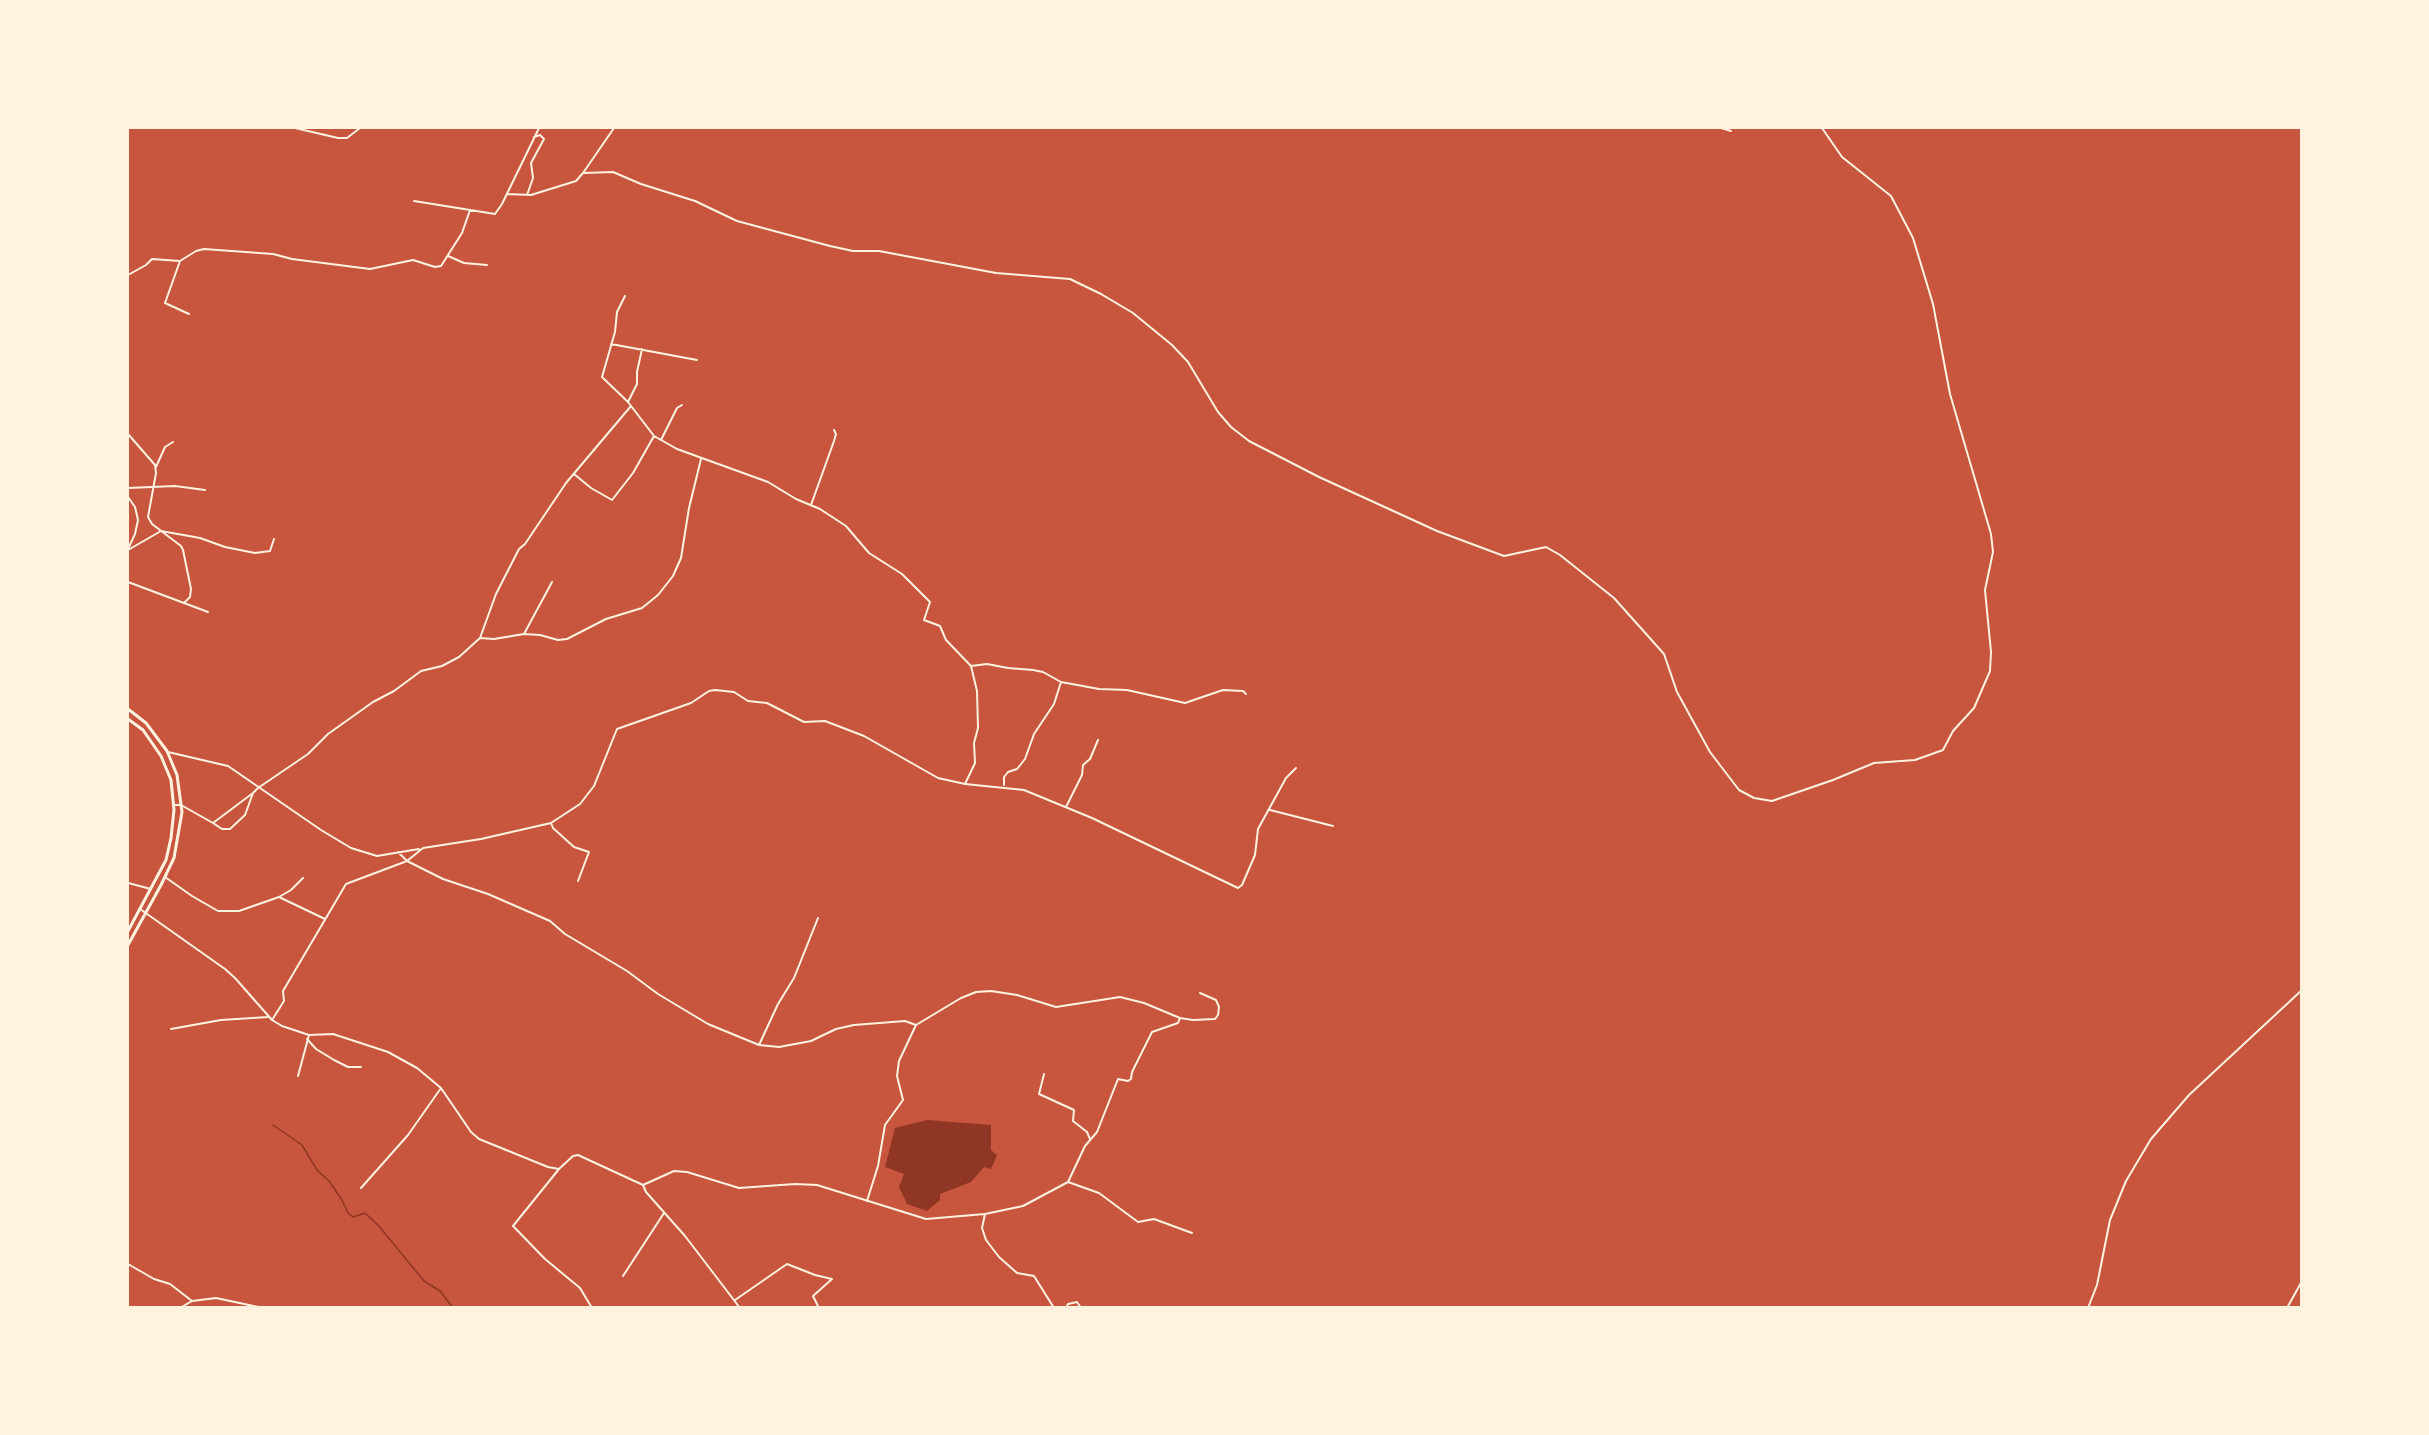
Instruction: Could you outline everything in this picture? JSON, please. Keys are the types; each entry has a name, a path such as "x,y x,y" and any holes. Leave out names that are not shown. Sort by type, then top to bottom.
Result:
{"main road":[{"path":"128,709 146,723 167,751 177,775 181,805 179,839 174,858 128,945"},
{"path":"128,719 143,730 161,756 171,780 174,805 167,854 128,931"}],"street":[{"path":"295,128 338,138 347,138 360,128"},
{"path":"323,128 326,134"},
{"path":"414,201 495,214 539,128"},
{"path":"507,194 526,196 576,181 614,128"},
{"path":"1721,128 1731,131"},
{"path":"583,173 614,172 641,184 695,201 738,221 830,246 853,251 879,251 996,273 1070,279 1101,294 1132,313 1172,345 1188,362 1218,412 1231,427 1249,441 1319,477 1437,531 1504,556 1546,547 1560,555 1614,598 1664,654 1677,692 1710,752 1738,790 1754,798 1772,801 1874,763 1915,760 1944,750 1953,731 1974,708 1990,671 1985,590 1993,552 1991,534 1950,394 1933,304 1913,238 1891,196 1842,157 1822,128"},
{"path":"526,196 533,178 531,163 544,139 540,135 534,137"},
{"path":"128,274 146,266 152,259 180,261 196,251 214,250 273,254 292,260 370,269 413,260 435,267 441,266 462,233 470,210"},
{"path":"448,256 464,263 487,265"},
{"path":"180,261 165,303 189,314"},
{"path":"625,296 617,312 602,377 628,402 654,436 701,459 728,466 768,482 846,526 868,553 902,574 930,602 924,621 940,626 945,640 971,666 977,691 978,728 974,743 975,763 965,784"},
{"path":"611,344 697,360"},
{"path":"628,402 637,384 642,349"},
{"path":"661,440 677,408 682,405"},
{"path":"213,823 258,788 308,754 328,734 373,702 394,691 422,671 450,662 480,638 491,605 513,558 538,525 554,498 631,406"},
{"path":"811,505 834,441 836,434 834,430"},
{"path":"128,434 156,467"},
{"path":"574,474 591,488 612,500 633,473 654,436"},
{"path":"173,442 165,447 156,467 148,517 152,524 183,550 191,589 190,597 185,602"},
{"path":"480,638 494,639 524,634 558,640 567,639 606,619 642,608 663,590 673,576 681,558 689,508 701,459"},
{"path":"128,488 175,486 205,490"},
{"path":"128,497 135,507 138,520 128,550"},
{"path":"128,550 161,531 200,538 225,547 255,553 270,551 274,539"},
{"path":"128,582 208,612"},
{"path":"524,634 552,582"},
{"path":"971,666 987,664 1032,670 1043,672 1060,682 1099,689 1127,690 1185,703 1222,690 1243,691 1246,694"},
{"path":"1004,787 1004,777 1008,772 1017,769 1024,759 1034,734 1054,704 1060,682"},
{"path":"167,751 224,764 321,830 351,848 377,856 481,839 551,823 580,804 594,786 617,729 691,703 709,691 734,692 747,701 767,703 804,722 825,720 864,736 938,778 965,784 1024,789 1238,888 1242,885 1255,855 1258,829 1286,778 1296,768"},
{"path":"1066,807 1082,775 1083,765 1090,759 1098,740"},
{"path":"174,805 181,805 222,829 230,829 245,815 253,794"},
{"path":"1270,810 1333,826"},
{"path":"551,823 553,828 574,847 589,852 578,882"},
{"path":"272,1020 284,1000 283,991 346,884 407,861 419,849"},
{"path":"406,850 412,857"},
{"path":"398,852 407,861 443,879 488,894 550,921 565,934 708,1024 759,1045 779,1047 812,1041 836,1029 854,1025 905,1021 916,1025"},
{"path":"165,877 218,911 239,911 279,897 291,890 303,878"},
{"path":"128,883 151,889"},
{"path":"279,897 326,919"},
{"path":"140,909 236,978 272,1020 282,1026 309,1035 333,1034 388,1052 417,1068 441,1088 471,1132 479,1139 548,1167 559,1169"},
{"path":"759,1045 778,1004 794,978 818,918"},
{"path":"2088,1308 2097,1285 2110,1220 2126,1181 2151,1139 2189,1095 2301,990"},
{"path":"867,1201 878,1166 885,1125 903,1100 897,1076 899,1061 916,1025 961,998 976,992 991,991 1017,995 1056,1007 1120,997 1144,1003 1180,1018 1215,1019 1219,1007 1216,1000 1200,993"},
{"path":"171,1029 221,1020 268,1017"},
{"path":"643,1185 674,1171 681,1171 739,1188 795,1184 817,1185 926,1219 985,1214 1023,1206 1068,1182 1090,1139 1097,1132 1118,1079 1128,1081 1131,1079 1132,1072 1152,1032 1178,1023 1180,1018"},
{"path":"298,1076 309,1035"},
{"path":"307,1040 334,1060 348,1067 361,1067"},
{"path":"1044,1074 1039,1094 1074,1110 1073,1121 1087,1132 1090,1139"},
{"path":"361,1188 408,1135 441,1088"},
{"path":"592,1308 580,1288 545,1259 513,1226 559,1169 573,1156 578,1155 643,1185 646,1192 740,1308"},
{"path":"1068,1182 1099,1193 1138,1222 1154,1219 1192,1233"},
{"path":"623,1276 664,1213"},
{"path":"985,1214 981,1228 986,1240 999,1257 1017,1273 1034,1276 1054,1308"},
{"path":"128,1264 154,1279 170,1284 192,1301"},
{"path":"734,1300 788,1264 832,1280 813,1296 819,1308"},
{"path":"2288,1308 2301,1281"},
{"path":"180,1308 192,1301 216,1298 263,1308"},
{"path":"1066,1308 1068,1304 1077,1302 1081,1308"}],"shaded area":[{"path":"927,1120 991,1125 991,1150 997,1155 991,1169 984,1167 971,1182 940,1194 940,1200 927,1211 907,1204 899,1187 904,1174 885,1167 895,1128"}],"waterway":[{"path":"273,1125 302,1145 317,1170 329,1181 342,1200 348,1213 353,1217 365,1213 378,1225 424,1281 440,1291 453,1308"}]}
